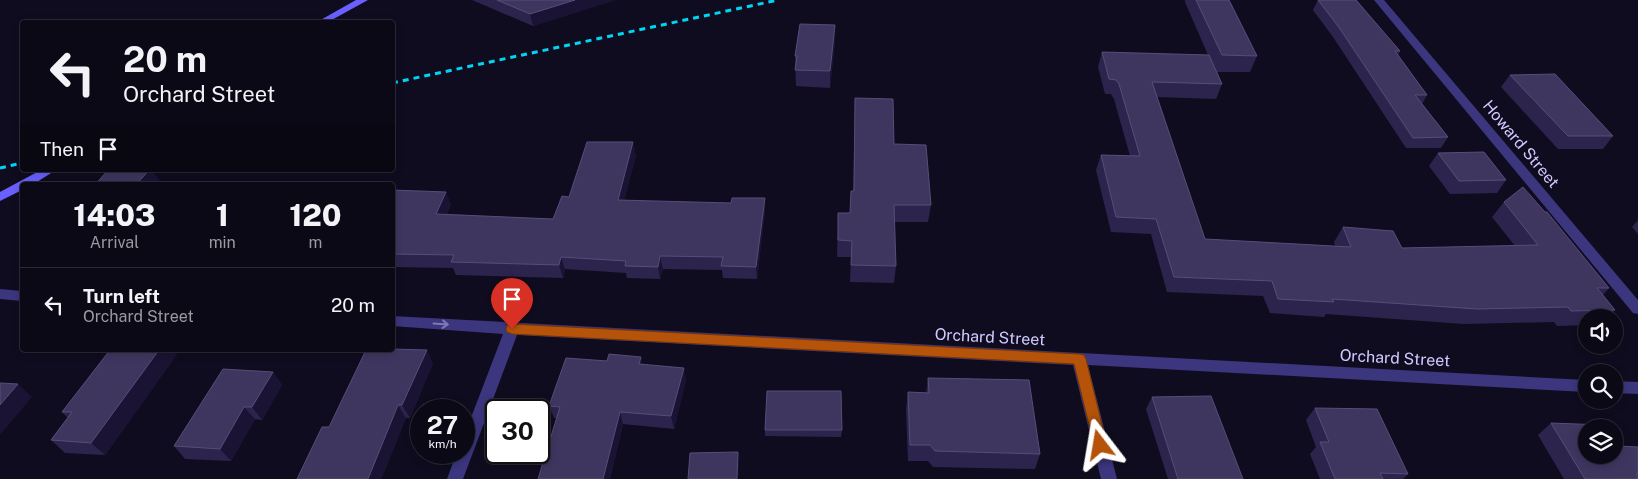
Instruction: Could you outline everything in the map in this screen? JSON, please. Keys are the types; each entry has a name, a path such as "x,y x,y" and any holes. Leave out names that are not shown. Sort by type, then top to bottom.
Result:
{"main road":[{"path":"326,20 363,0"},
{"path":"28,182 46,172"},
{"path":"0,197 20,186"}],"street":[{"name":"Howard Street","path":"1379,0 1638,309"},
{"path":"0,294 20,296"},
{"name":"Orchard Street","path":"395,321 1578,386"},
{"path":"455,479 512,329"},
{"path":"1079,359 1109,479"},
{"path":"1623,387 1638,388"}],"building":[{"path":"497,0 575,0 530,14"},
{"path":"1196,0 1229,0 1257,56 1222,55"},
{"path":"1318,0 1356,0 1400,51 1395,51 1427,95 1415,95 1448,137 1413,138 1338,26"},
{"path":"800,24 835,25 830,71 795,70 797,56 795,56"},
{"path":"1102,52 1209,55 1222,84 1152,82 1205,239 1351,247 1343,227 1393,231 1402,248 1538,245 1504,202 1523,187 1547,212 1609,288 1597,288 1614,309 1578,309 1578,311 1571,311 1568,307 1477,309 1332,299 1334,302 1278,299 1272,281 1174,277 1156,219 1116,217 1101,155 1140,156 1119,84 1116,80 1109,79"},
{"path":"1555,74 1613,136 1568,136 1510,75"},
{"path":"855,98 893,99 894,144 926,145 931,205 894,205 896,266 851,265 852,241 838,240 838,213 850,213 851,191 854,191"},
{"path":"587,142 633,142 618,200 731,203 732,198 765,198 756,267 721,266 723,257 660,256 658,267 625,266 626,261 561,257 559,265 451,262 454,255 395,254 395,190 446,192 436,214 553,219 562,196 569,197"},
{"path":"1484,152 1506,180 1459,181 1438,153"},
{"path":"106,172 147,172 139,182 98,182"},
{"path":"395,349 427,350 402,405 398,405 368,479 297,479 322,427 329,427 365,352 395,352"},
{"path":"108,352 158,352 91,443 51,440 72,412 62,412"},
{"path":"609,354 641,357 639,364 684,368 671,416 620,412 603,479 538,479 543,464 550,464 550,440 560,407 550,406 550,403 566,358 607,361"},
{"path":"223,369 273,372 252,407 244,407 220,449 174,446"},
{"path":"928,378 1029,380 1040,454 935,451 930,445 910,445 908,392 929,393"},
{"path":"0,383 18,384 0,405"},
{"path":"767,391 841,391 842,430 765,430"},
{"path":"1211,396 1243,479 1178,479 1152,397"},
{"path":"1315,408 1377,409 1408,474 1380,473 1383,479 1335,479 1320,442 1329,442"},
{"path":"1551,423 1578,424 1578,464 1623,464 1623,446 1638,447 1638,474 1636,474 1638,479 1585,479"},
{"path":"738,452 737,479 688,479 690,453"}],"railway":[{"path":"395,82 778,0"},
{"path":"0,168 20,163"}],"route":[{"path":"512,329 1079,359 1100,445"}]}
